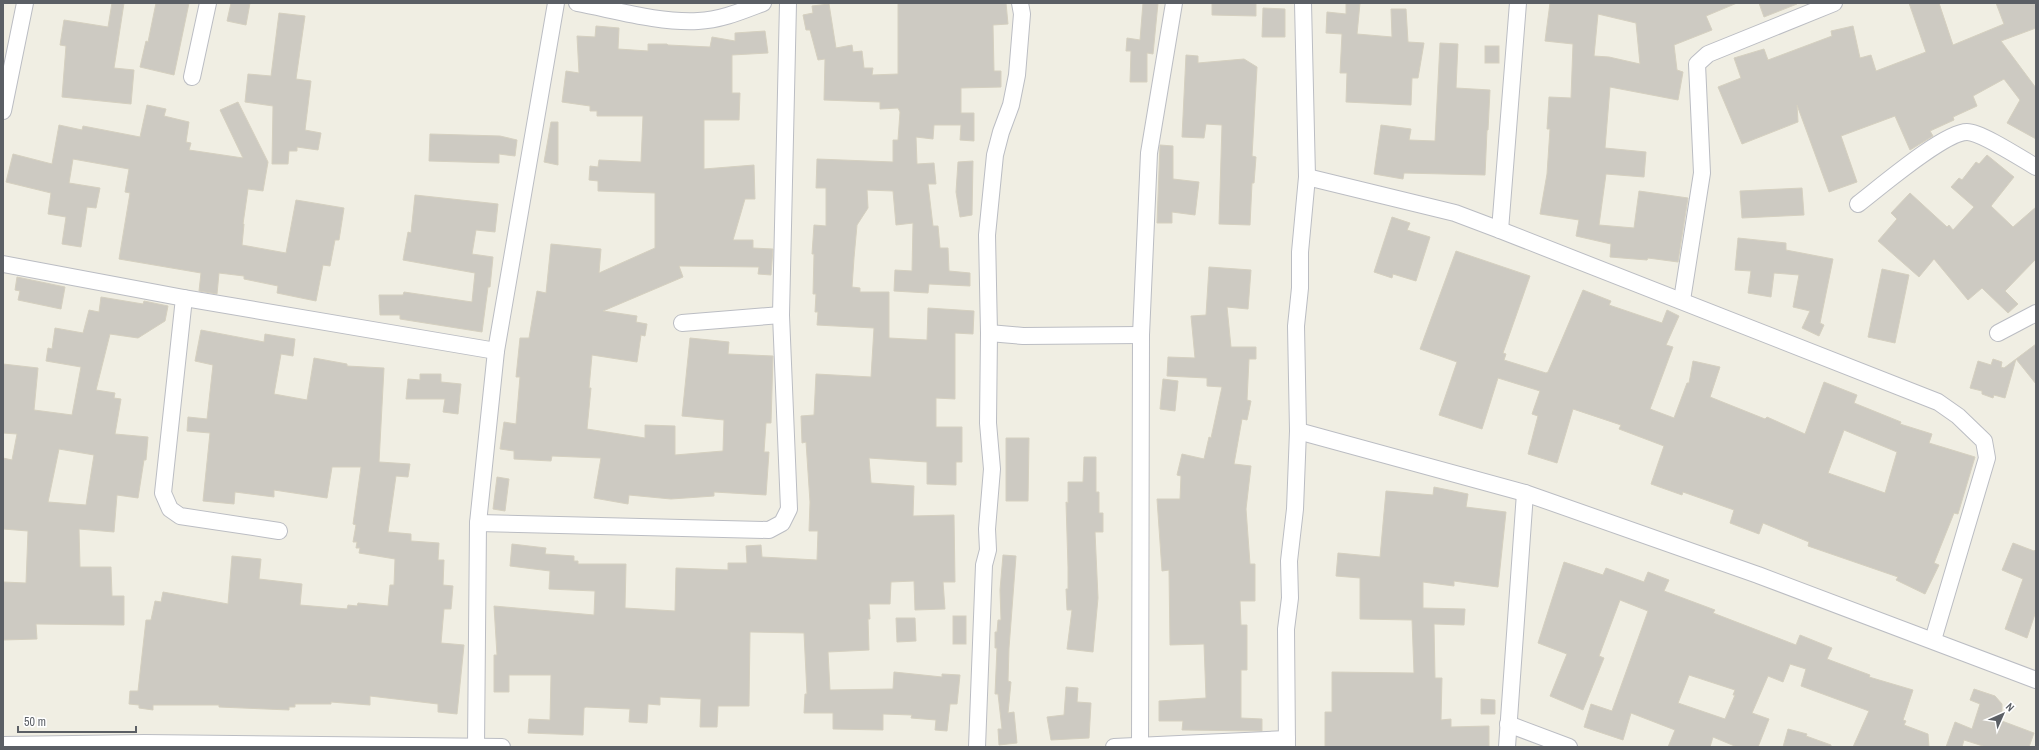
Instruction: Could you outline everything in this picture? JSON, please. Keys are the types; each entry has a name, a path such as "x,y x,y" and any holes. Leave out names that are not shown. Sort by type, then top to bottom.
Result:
{"street":[{"path":"3,111 26,3"},
{"path":"192,77 208,3"},
{"path":"476,746 478,523 496,351 556,3"},
{"path":"576,3 666,19 698,21 728,17 763,3"},
{"path":"478,523 769,530 782,523 789,509 781,315 788,3"},
{"path":"973,747 977,747 984,565 988,550 987,529 992,469 988,423 989,333 987,235 995,155 1000,132 1011,105 1017,75 1021,27 1020,3"},
{"path":"1140,746 1141,335 1149,153 1174,3"},
{"path":"1114,747 1287,743 1286,629 1290,598 1289,561 1295,509 1298,431 1296,326 1300,288 1300,252 1307,177 1303,3"},
{"path":"1500,230 1518,3"},
{"path":"1682,300 1702,173 1697,64 1708,54 1834,3"},
{"path":"1858,204 1941,141 1968,132 1981,136 2036,166"},
{"path":"1307,177 1455,213 1682,300 1938,402 1958,416 1984,441 1988,458 1932,640"},
{"path":"3,264 184,298 496,351"},
{"path":"184,298 163,493 165,498 170,509 180,516 279,531"},
{"path":"1998,333 2036,313"},
{"path":"682,323 781,315"},
{"path":"989,333 1024,336 1141,335"},
{"path":"1298,431 1525,493 1758,575 2036,680"},
{"path":"1507,747 1525,493"},
{"path":"1508,724 1569,747"},
{"path":"3,745 502,747"}],"building":[{"path":"112,3 124,3 114,68 134,70 131,104 62,97 66,46 60,45 64,20 108,27"},
{"path":"156,3 189,3 174,75 140,67 146,41 148,42"},
{"path":"231,3 250,3 246,25 227,21"},
{"path":"898,3 1006,3 1008,24 993,25 994,71 1001,71 1001,87 961,88 961,113 974,113 974,141 960,140 961,125 934,125 933,139 916,137 917,164 934,163 936,184 928,184 933,226 938,226 940,248 948,248 949,271 970,273 970,286 929,284 928,293 894,291 895,270 912,271 913,223 896,225 893,191 867,190 868,208 857,225 854,258 852,287 860,288 860,292 889,292 889,338 927,340 928,308 974,311 973,334 955,333 955,399 936,398 936,427 962,427 962,462 956,462 956,485 927,484 927,462 869,458 871,483 914,486 913,516 954,515 955,582 943,582 945,609 915,610 914,581 891,582 890,604 869,604 869,650 828,652 830,690 893,689 894,672 942,677 942,674 960,675 957,704 950,704 947,731 935,730 936,720 911,718 912,715 883,714 883,730 833,729 833,713 804,713 805,694 807,694 804,633 750,632 749,706 718,706 717,727 700,727 701,699 660,697 660,705 648,704 647,723 629,722 630,709 586,707 584,708 583,735 528,733 529,719 550,720 551,675 509,675 509,692 494,692 494,655 497,655 494,606 594,615 595,591 549,589 550,571 510,566 512,544 546,548 545,554 574,556 574,561 578,561 578,564 626,564 625,608 675,611 676,568 728,570 728,563 747,563 746,546 761,545 762,557 817,560 818,531 809,531 810,502 806,442 802,443 801,416 814,415 816,374 871,377 874,328 817,325 818,312 815,312 816,294 813,294 814,254 812,254 814,225 826,226 826,188 816,188 817,159 893,162 893,140 898,140 900,112 898,108 880,109 880,102 824,100 825,59 818,60 810,30 806,30 803,15 813,13 812,6 829,4 836,48 852,45 853,52 862,51 864,68 873,68 872,75 898,74"},
{"path":"1143,3 1158,3 1153,54 1147,53 1147,82 1130,82 1131,51 1126,51 1127,38 1140,40"},
{"path":"1212,3 1256,3 1256,16 1212,15"},
{"path":"1346,3 1360,3 1357,34 1392,37 1391,9 1406,9 1408,42 1424,43 1418,78 1412,78 1411,105 1346,102 1347,73 1340,73 1342,34 1326,33 1327,12 1346,14"},
{"path":"1550,3 1737,3 1706,16 1712,30 1674,45 1677,70 1683,72 1678,100 1610,87 1605,148 1646,152 1644,177 1606,174 1599,225 1634,228 1639,191 1688,198 1678,262 1648,258 1647,260 1610,257 1611,244 1576,236 1579,220 1540,214 1547,174 1550,129 1547,129 1549,97 1571,98 1573,44 1545,41","holes":["1598,14 1636,23 1640,64 1609,57 1594,56"]},
{"path":"1759,3 1797,3 1797,4 1764,17"},
{"path":"1909,3 1939,3 1953,45 2004,24 1996,3 2036,3 2036,28 2001,41 2036,88 2036,139 2007,123 2020,100 2004,79 1973,96 1977,106 1953,117 1954,120 1930,131 1933,136 1910,150 1895,116 1841,136 1857,182 1829,192 1797,105 1798,122 1742,144 1718,87 1741,78 1734,58 1764,49 1768,60 1832,36 1831,31 1853,26 1860,58 1871,55 1876,71 1926,52"},
{"path":"1263,8 1285,9 1285,37 1262,37"},
{"path":"279,13 305,16 296,79 311,81 305,130 321,133 318,150 297,147 297,151 289,151 288,164 272,164 273,106 245,102 248,74 271,76"},
{"path":"596,26 619,28 618,49 648,51 648,44 710,47 712,37 735,41 735,33 765,31 768,53 732,55 732,93 740,93 739,120 704,120 704,169 754,165 755,199 745,199 733,240 753,240 753,248 773,249 771,275 758,274 759,267 679,266 683,277 603,311 637,316 636,322 647,324 645,336 641,335 637,362 592,355 589,388 591,388 587,429 645,438 645,425 675,426 675,455 723,451 724,420 682,416 690,338 729,342 728,354 773,356 771,423 766,423 764,452 769,452 766,495 714,492 714,496 671,499 629,495 628,504 594,498 601,458 552,456 551,461 514,459 514,451 500,449 504,422 516,424 520,377 516,377 520,338 529,338 537,291 546,293 551,244 601,249 599,273 655,248 655,193 598,191 598,181 589,180 590,166 598,167 599,160 641,162 643,116 597,116 597,111 590,111 590,106 562,102 566,71 579,73 577,36 595,37"},
{"path":"1440,43 1458,44 1456,88 1490,90 1485,175 1404,173 1403,179 1374,174 1381,125 1411,129 1409,140 1435,141"},
{"path":"1485,46 1499,46 1499,63 1485,63"},
{"path":"1186,55 1198,56 1198,63 1244,59 1257,67 1252,156 1256,157 1254,183 1252,183 1250,225 1219,224 1222,125 1206,124 1204,138 1182,137"},
{"path":"238,102 268,162 263,191 248,189 243,224 242,245 286,253 296,200 344,208 339,240 335,240 330,266 323,265 316,301 277,293 278,286 244,279 244,276 219,273 217,294 199,291 201,273 119,259 130,193 125,192 129,169 73,159 69,183 100,188 96,208 87,207 81,247 62,244 66,217 48,214 51,193 6,182 13,154 52,164 59,125 82,130 83,126 140,137 147,105 166,109 164,116 189,122 186,142 191,143 189,150 243,158 220,110"},
{"path":"551,122 558,122 558,165 544,162"},
{"path":"430,134 500,136 517,140 515,156 499,154 499,163 429,161"},
{"path":"1160,145 1173,146 1173,179 1199,182 1195,215 1172,212 1172,223 1157,223"},
{"path":"1987,155 2014,177 1991,206 2013,227 2036,207 2036,259 2005,291 2018,304 2008,313 1982,288 1968,300 1934,259 1919,277 1878,241 1897,219 1891,213 1910,193 1947,227 1949,225 1953,230 1974,207 1951,187 1959,178 1962,180 1976,162 1979,164"},
{"path":"973,161 972,215 960,217 956,192 958,162"},
{"path":"1802,188 1804,215 1742,218 1740,191"},
{"path":"415,195 498,204 495,232 476,230 472,254 493,257 490,287 488,287 482,332 400,319 400,315 380,315 379,295 403,295 404,292 472,302 475,273 403,260 408,232 411,233"},
{"path":"1392,217 1410,223 1407,230 1430,237 1416,281 1393,274 1392,278 1374,272"},
{"path":"1738,238 1786,243 1786,250 1833,259 1820,323 1824,325 1819,336 1802,328 1810,311 1793,307 1799,275 1774,273 1771,297 1748,293 1751,271 1735,270"},
{"path":"1456,251 1530,276 1503,353 1506,354 1504,360 1546,373 1548,372 1583,290 1611,301 1609,305 1662,323 1667,310 1679,316 1666,345 1673,347 1650,409 1674,418 1687,383 1689,383 1693,361 1720,367 1710,397 1765,419 1767,417 1805,434 1824,382 1857,395 1854,403 1901,422 1900,424 1932,434 1929,443 1975,457 1958,514 1954,513 1934,563 1939,565 1925,594 1896,580 1898,577 1808,546 1809,542 1763,523 1759,534 1730,523 1734,510 1683,492 1682,495 1651,484 1664,446 1619,429 1621,425 1573,409 1557,463 1528,454 1538,416 1532,414 1540,391 1498,378 1482,429 1439,415 1457,362 1420,349","holes":["1844,430 1897,452 1885,493 1828,473"]},
{"path":"1209,267 1251,270 1248,309 1227,307 1231,347 1256,347 1256,359 1249,359 1247,400 1251,401 1247,420 1242,419 1234,464 1251,466 1246,509 1250,564 1255,564 1255,601 1240,601 1241,625 1247,625 1247,670 1241,670 1241,718 1262,719 1262,731 1182,730 1183,721 1159,721 1159,701 1206,698 1204,644 1170,645 1169,570 1162,571 1157,499 1180,499 1181,476 1177,475 1182,454 1204,459 1209,437 1211,438 1222,387 1207,386 1207,378 1167,376 1168,357 1195,358 1191,316 1206,315"},
{"path":"1882,269 1909,275 1895,343 1868,337"},
{"path":"17,277 65,287 61,309 18,300 20,291 15,290"},
{"path":"101,297 143,304 144,301 168,306 165,321 138,338 110,334 96,390 115,393 114,398 121,399 115,434 148,437 146,460 144,460 138,498 117,495 114,532 79,529 80,567 111,567 112,596 124,596 124,625 36,624 37,639 3,640 3,582 26,583 28,531 3,529 3,458 12,460 17,434 3,433 3,364 38,368 34,410 72,415 81,367 46,361 48,348 52,349 55,328 83,333 89,310 99,312","holes":["59,449 94,455 86,505 48,502"]},
{"path":"201,330 264,342 265,334 295,339 293,356 281,354 274,394 307,400 314,358 347,364 347,366 384,368 379,462 410,464 408,477 396,476 388,532 411,534 411,541 439,543 438,560 444,560 443,585 453,586 451,609 444,609 441,643 464,645 457,714 438,712 438,704 370,696 370,705 331,702 331,704 295,704 295,707 289,707 289,710 219,707 219,705 153,705 153,710 139,708 139,705 129,704 130,691 138,691 146,620 151,620 155,601 161,602 163,592 228,604 232,556 261,559 259,579 302,584 300,605 347,609 348,605 357,606 358,603 388,606 390,585 394,585 395,559 359,553 360,548 356,548 357,542 353,542 356,525 353,524 361,467 332,467 327,498 274,490 274,497 235,492 234,504 203,501 210,433 187,431 188,417 207,419 213,365 195,361"},
{"path":"2036,344 2036,384 2016,359"},
{"path":"1993,359 2002,362 2001,367 2004,368 2016,359 2005,398 1994,395 1993,398 1982,394 1982,391 1970,388 1978,361 1991,365"},
{"path":"420,374 441,374 441,382 461,384 458,414 443,412 445,399 406,399 408,379 420,380"},
{"path":"1163,379 1178,381 1175,411 1160,409"},
{"path":"1006,438 1029,438 1028,501 1006,501"},
{"path":"1084,457 1096,457 1096,492 1099,492 1099,513 1103,513 1103,532 1095,532 1098,598 1093,652 1067,649 1072,610 1067,610 1066,589 1068,589 1068,567 1066,502 1068,503 1068,482 1083,482"},
{"path":"497,477 509,479 505,511 493,509"},
{"path":"1434,487 1468,494 1466,507 1506,512 1498,587 1454,581 1454,586 1423,582 1423,608 1465,609 1464,625 1434,624 1435,678 1442,678 1441,720 1451,719 1451,727 1489,726 1489,747 1325,747 1325,712 1332,712 1332,672 1414,673 1412,620 1360,619 1360,578 1336,576 1338,553 1380,557 1386,491 1433,495"},
{"path":"2013,543 2034,551 2036,549 2036,611 2027,638 2005,629 2023,579 2002,570"},
{"path":"1003,555 1016,556 1009,648 1008,681 1011,682 1008,713 1014,712 1017,743 999,745 998,729 1002,729 998,694 995,694 997,648 995,648 995,632 997,632 998,620 1001,620 1000,590"},
{"path":"1564,562 1603,575 1606,568 1644,582 1648,572 1669,580 1664,591 1715,610 1713,613 1796,645 1800,635 1832,648 1827,659 1870,675 1869,677 1913,690 1903,720 1906,721 1904,725 1928,734 1929,747 1853,747 1869,711 1801,686 1806,669 1790,664 1783,682 1768,676 1752,713 1769,719 1758,747 1737,747 1713,737 1710,747 1668,747 1675,730 1631,713 1623,740 1584,727 1591,704 1612,711 1648,611 1620,600 1599,656 1604,658 1583,710 1550,696 1567,654 1538,643","holes":["1689,675 1735,690 1733,695 1735,695 1725,719 1678,703"]},
{"path":"953,616 966,616 966,644 953,644"},
{"path":"896,618 915,618 916,641 897,642"},
{"path":"1066,687 1078,688 1077,702 1091,703 1089,738 1051,740 1047,717 1064,715"},
{"path":"1974,689 1995,696 2002,704 2002,721 2034,733 2029,747 1986,747 1964,740 1962,747 1946,747 1955,722 1972,729 1980,704 1970,700"},
{"path":"1481,699 1495,700 1495,714 1481,714"},
{"path":"1788,729 1807,734 1806,736 1831,745 1831,747 1783,747"}]}
